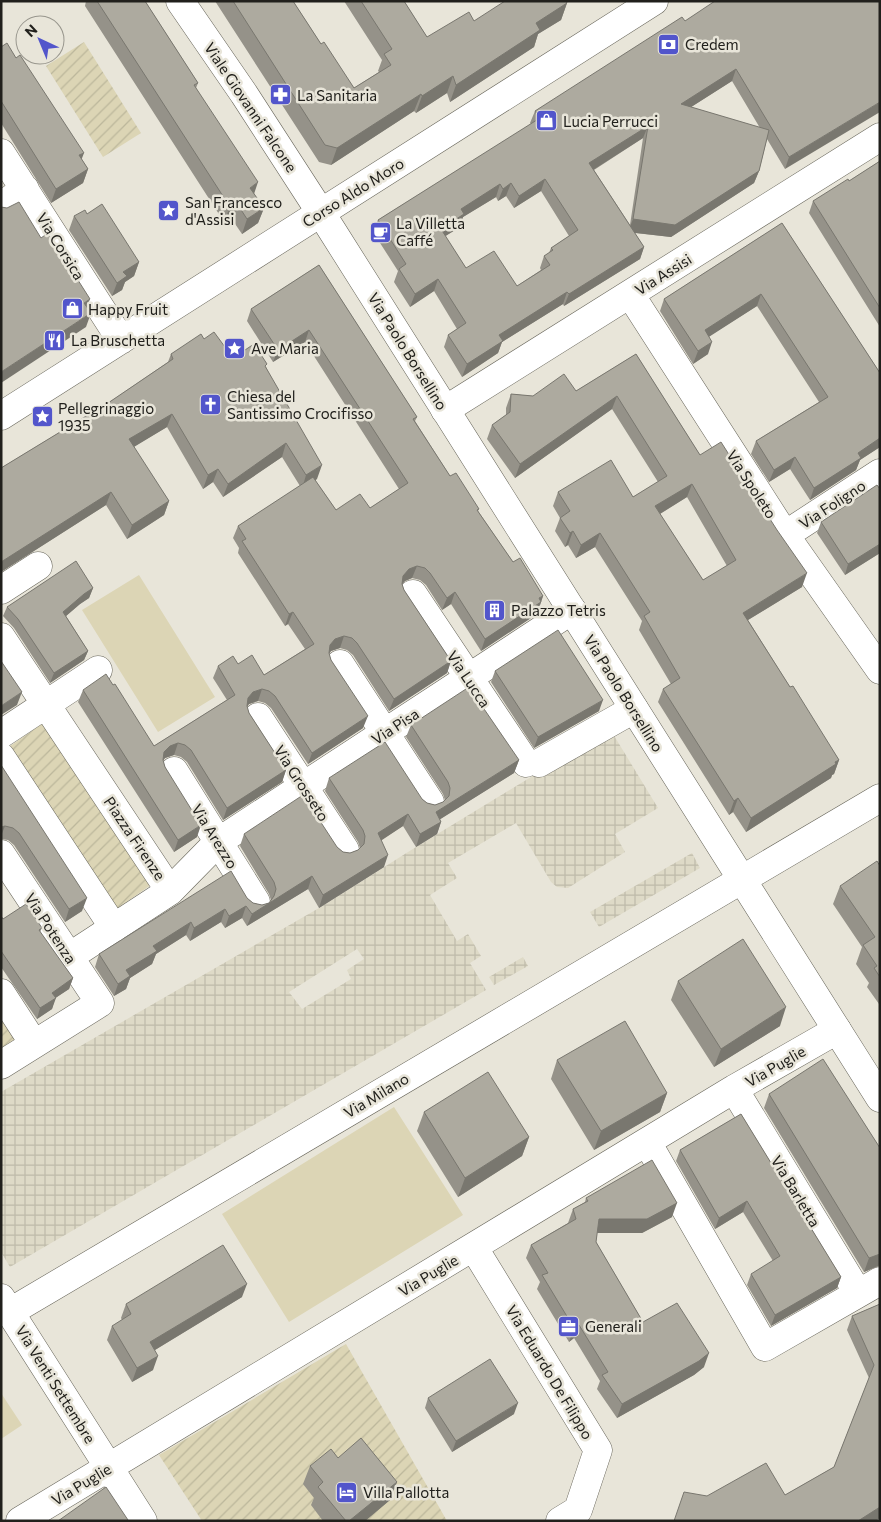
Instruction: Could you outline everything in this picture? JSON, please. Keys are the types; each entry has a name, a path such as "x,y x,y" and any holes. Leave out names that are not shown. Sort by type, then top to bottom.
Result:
{"street":[{"name":"Viale Giovanni Falcone","path":"180,1 244,94 321,213"},
{"name":"Corso Aldo Moro","path":"4,408 121,340 654,1"},
{"name":"Via Assisi","path":"445,410 880,137"},
{"name":"Via Corsica","path":"1,152 121,340"},
{"path":"1,206 25,189"},
{"name":"Via Paolo Borsellino","path":"321,213 880,1098"},
{"name":"Via Spoleto","path":"630,294 785,534 880,670"},
{"name":"Via Foligno","path":"785,534 880,473"},
{"path":"1,590 38,566"},
{"name":"Via Lucca","path":"413,594 469,678 532,763 634,709"},
{"name":"Via Pisa","path":"170,891 218,842 572,610"},
{"name":"Piazza Firenze","path":"1,637 170,891 70,957"},
{"path":"340,664 430,802"},
{"path":"1,734 98,670"},
{"name":"Via Grosseto","path":"258,716 345,850"},
{"path":"1,757 114,928"},
{"name":"Via Arezzo","path":"174,771 256,902"},
{"name":"Via Milano","path":"6,1305 880,798"},
{"name":"Via Potenza","path":"1,854 10,887 70,957 100,1003 34,1044"},
{"path":"1,993 34,1044 1,1065"},
{"name":"Via Puglie","path":"20,1521 647,1142 837,1030"},
{"name":"Via Barletta","path":"734,1090 869,1287"},
{"path":"647,1142 765,1347 869,1287"},
{"name":"Via Eduardo De Filippo","path":"474,1248 598,1450 578,1510 560,1521"},
{"name":"Via Venti Settembre","path":"6,1305 143,1521"}],"shaded area":[{"path":"84,42 141,133 103,157 46,66 65,65 65,54"},
{"path":"139,575 215,697 158,732 82,610"},
{"path":"46,721 155,882 115,910 6,749"},
{"path":"610,729 658,808 615,834 625,852 568,888 557,887 551,882 516,823 448,863 457,878 430,895 457,941 468,934 481,956 470,963 486,990 10,1267 1,1252 1,1092 319,908","holes":["357,949 364,959 347,970 351,979 302,1009 289,992"]},
{"path":"692,853 700,868 599,927 590,912"},
{"path":"523,957 528,966 494,985 489,977"},
{"path":"1,1012 22,1044 1,1058"},
{"path":"394,1107 463,1215 289,1322 222,1214"},
{"path":"346,1344 447,1521 202,1521 159,1455"},
{"path":"1,1393 22,1425 1,1439"}],"building":[{"path":"97,1 145,1 198,83 194,85 258,182 250,188 264,208 247,219 236,202 230,207"},
{"path":"233,1 293,1 321,44 324,42 354,88 391,65 384,54 392,49 361,1 404,1 427,37 469,12 474,21 505,1 566,1 567,3 536,23 540,30 456,85 453,76 422,96 421,94 337,148 325,145"},
{"path":"715,1 880,1 880,102 789,157 736,69 681,104 769,130 759,171 675,225 633,219 648,126 589,163 644,247 499,335 503,341 467,364 448,335 466,323 438,279 415,294 399,269 406,264 378,220 540,118 535,111 682,17 685,21","holes":["545,179 578,230 551,248 553,250 544,256 550,265 517,286 494,251 466,268 441,229 464,214 461,209 500,184 503,189 511,183 519,196"]},
{"path":"7,43 15,56 15,65 27,65 84,153 79,155 88,169 56,189 1,101 1,47"},
{"path":"880,161 880,308 813,201"},
{"path":"19,202 41,238 48,233 90,299 84,303 91,313 1,372 1,207 7,208"},
{"path":"102,204 139,262 123,272 127,276 117,283 74,216 85,210 87,214"},
{"path":"782,223 880,373 880,438 858,453 861,458 814,488 795,457 774,470 756,441 828,397 761,294 705,330 712,342 698,351 664,299"},
{"path":"319,265 417,417 413,419 450,476 456,473 479,509 477,510 513,562 520,558 543,596 539,598 541,602 485,639 455,592 447,598 425,568 417,566 409,569 403,576 402,584 404,590 451,661 394,699 357,643 352,638 344,636 335,639 330,645 329,653 331,660 368,716 312,753 275,696 269,691 262,689 253,692 248,698 247,706 249,713 286,770 227,808 191,750 185,745 178,743 170,746 164,752 163,760 165,767 201,825 178,840 83,690 106,674 113,685 115,684 154,746 235,695 218,666 233,656 238,664 252,655 264,675 314,644 293,612 289,614 242,541 246,539 238,526 313,477 336,510 360,494 370,508 408,483 309,330 278,350 251,309"},
{"path":"214,332 233,358 254,344 267,364 265,366 322,465 306,475 286,443 228,484 218,469 208,475 172,414 129,439 169,501 132,525 111,492 1,562 1,468 111,401 173,359 171,354 201,334 204,339"},
{"path":"636,354 700,455 721,442 807,573 743,613 790,687 793,686 839,760 835,762 836,764 751,818 738,798 734,801 663,689 680,678 644,616 650,612 600,533 581,545 573,531 570,533 560,518 570,511 558,492 611,460 633,497 667,476 617,396 520,464 492,425 510,412 511,394 533,396 564,374 576,391","holes":["692,484 736,560 703,580 655,506"]},
{"path":"877,485 880,489 880,544 848,564 821,522"},
{"path":"76,561 93,588 63,612 88,651 54,673 18,619 7,607"},
{"path":"558,630 603,700 538,737 495,671"},
{"path":"1,661 22,692 1,706"},
{"path":"469,687 519,760 436,812 441,822 420,834 408,814 378,833 388,855 323,895 312,876 252,914 246,906 229,916 225,909 194,928 191,922 153,946 157,951 126,970 130,976 118,984 99,954 231,871 247,898 253,903 262,905 269,903 276,889 274,882 244,834 303,795 337,847 343,852 350,853 358,850 364,844 365,836 363,830 329,778 385,742 422,799 427,803 435,805 443,802 449,796 450,788 448,782 411,725"},
{"path":"1,765 87,898 69,909 19,833 13,828 1,827"},
{"path":"877,861 880,866 880,977 874,968 877,966 863,945 875,937 840,886"},
{"path":"26,904 42,928 39,930 73,978 52,993 56,998 40,1008 1,951 1,916 3,919"},
{"path":"743,939 786,1007 721,1049 678,981"},
{"path":"625,1021 667,1093 601,1131 557,1060"},
{"path":"823,1059 880,1148 880,1254 869,1258 769,1094"},
{"path":"488,1072 529,1137 465,1178 424,1112"},
{"path":"741,1114 841,1277 775,1315 751,1274 780,1256 747,1201 719,1218 680,1150"},
{"path":"652,1160 677,1203 647,1219 599,1219 596,1242 643,1322 677,1303 709,1353 699,1361 622,1404 602,1375 608,1372 579,1325 574,1328 542,1275 548,1273 531,1245 576,1219 573,1209 588,1201 586,1198"},
{"path":"223,1245 247,1284 150,1342 158,1356 137,1368 112,1326 131,1314 126,1304"},
{"path":"880,1304 880,1507 858,1521 674,1521 684,1492 707,1496 766,1463 785,1495 834,1467 874,1365 852,1316"},
{"path":"490,1359 518,1403 456,1441 428,1398"},
{"path":"361,1438 397,1482 349,1521 346,1521 318,1487 323,1482 310,1466 331,1449 338,1458"},
{"path":"106,1487 127,1521 58,1521"}],"place":[{"name":"Credem","path":"669,44"},
{"name":"La Sanitaria","path":"281,95"},
{"name":"Lucia Perrucci","path":"547,121"},
{"name":"San Francesco d'Assisi","path":"169,211"},
{"name":"La Villetta Caffé","path":"380,232"},
{"name":"Happy Fruit","path":"72,309"},
{"name":"La Bruschetta","path":"55,340"},
{"name":"Ave Maria","path":"235,348"},
{"name":"Chiesa del Santissimo Crocifisso","path":"211,405"},
{"name":"Pellegrinaggio 1935","path":"42,417"},
{"name":"Palazzo Tetris","path":"495,610"},
{"name":"Generali","path":"569,1326"},
{"name":"Villa Pallotta","path":"347,1492"}]}
